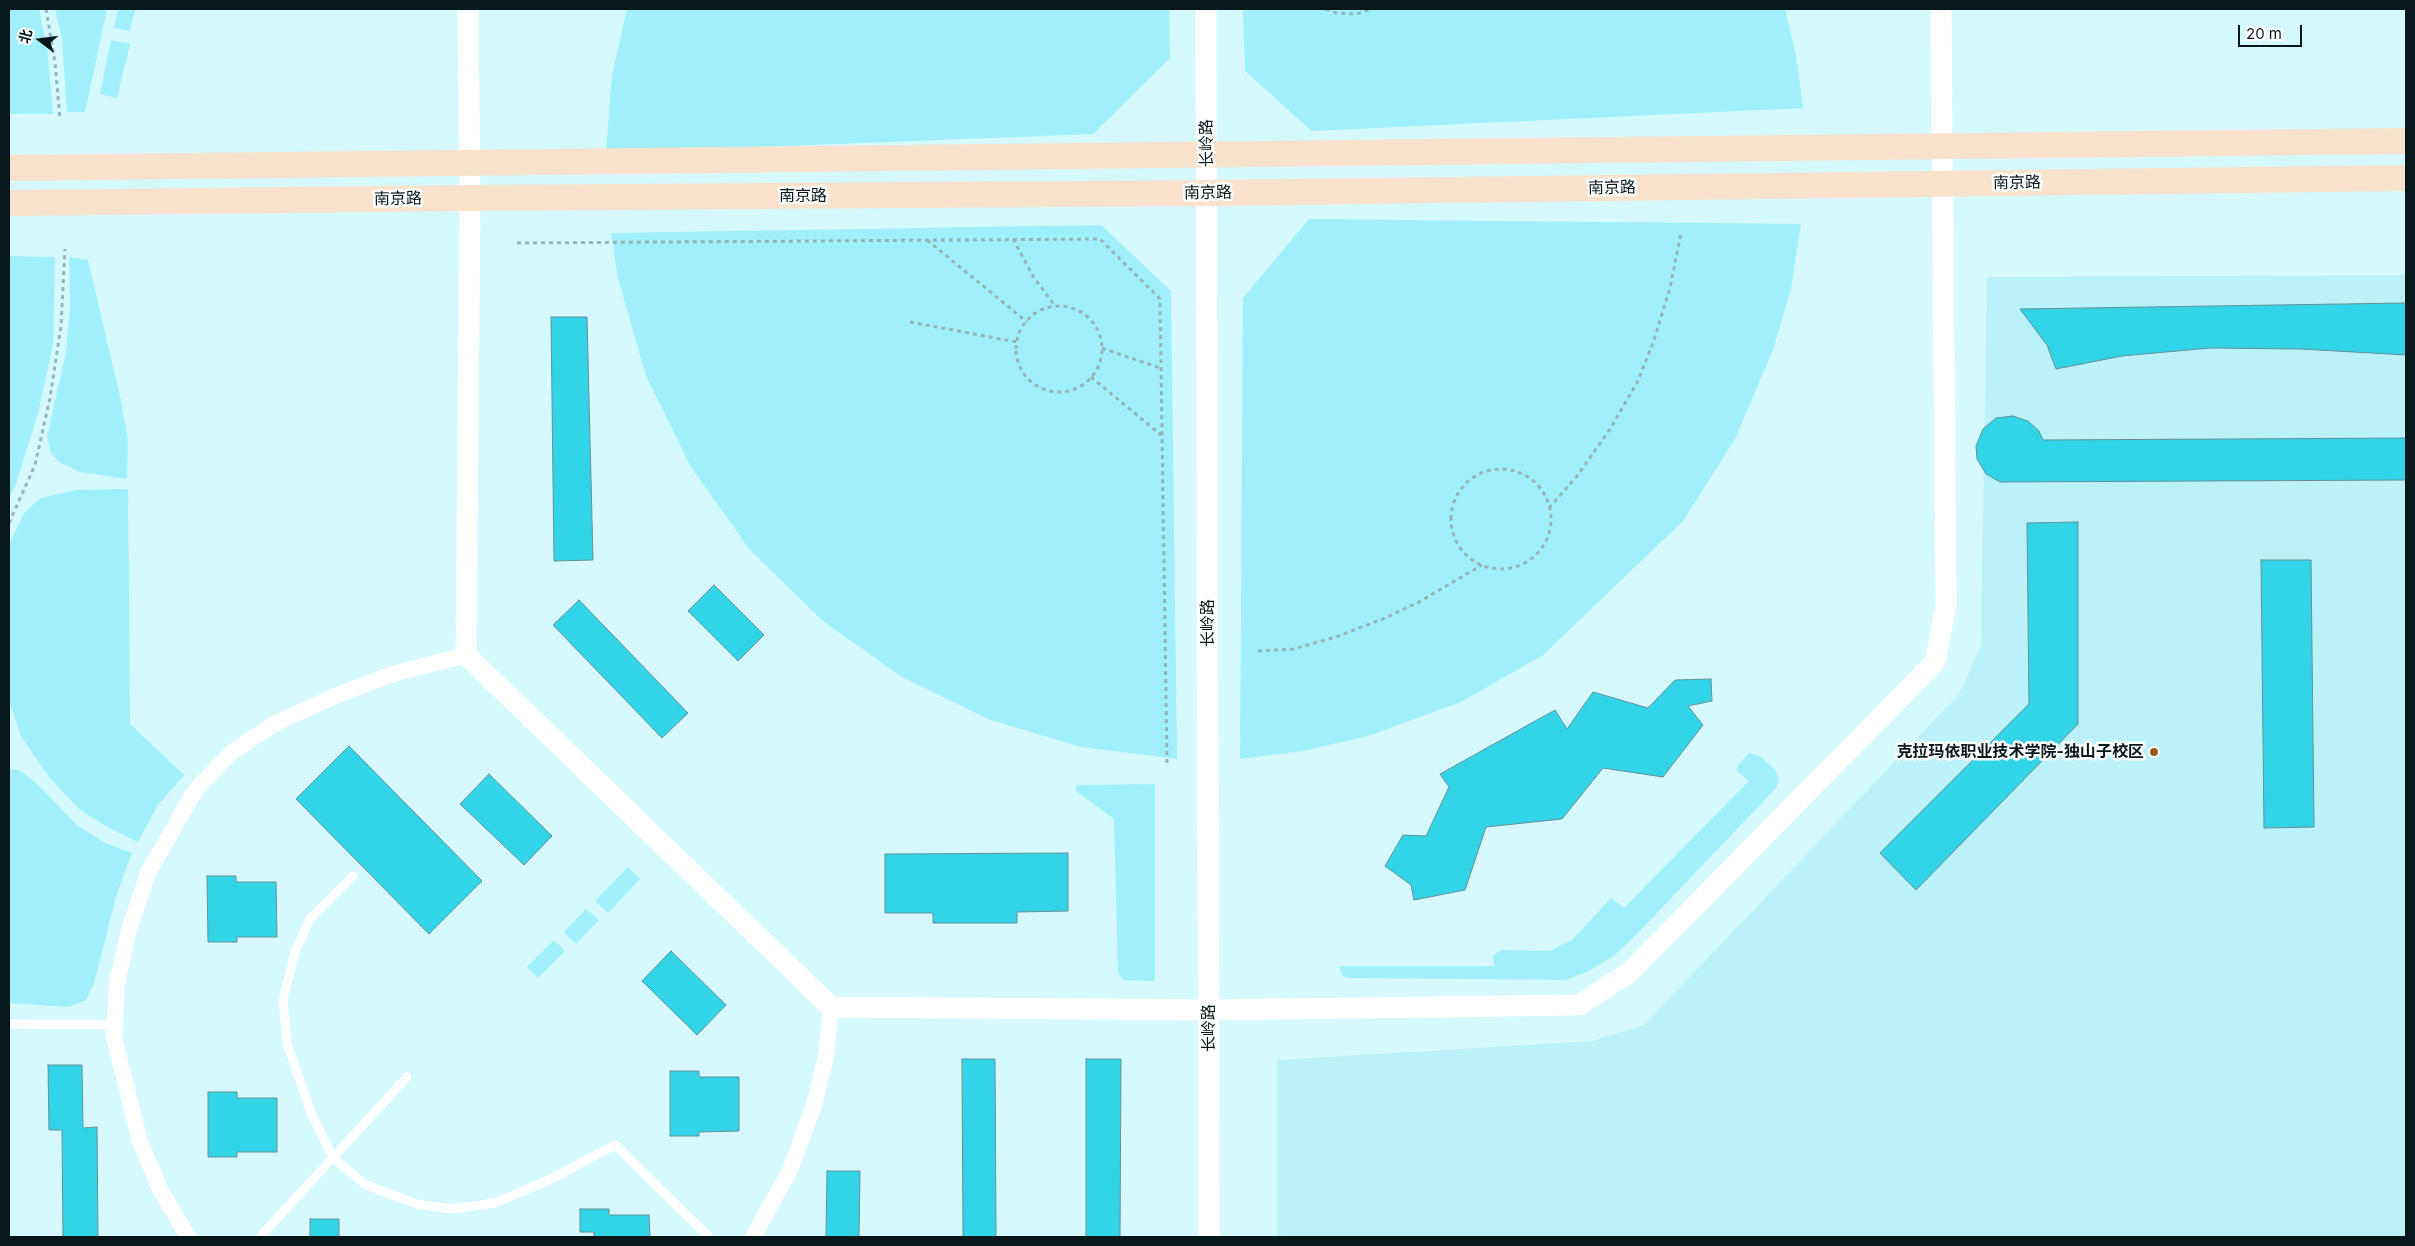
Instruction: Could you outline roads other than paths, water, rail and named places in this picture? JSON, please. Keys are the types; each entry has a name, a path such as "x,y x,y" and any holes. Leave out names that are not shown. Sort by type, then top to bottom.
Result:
{"main road":[{"path":"9,168 1207,153 2406,142"},
{"name":"南京路","path":"9,203 1208,193 2406,178"}],"street":[{"path":"468,9 470,198 466,655 831,1007 1208,1010 1579,1005 1630,972 1935,662 1946,605 1941,9"},
{"name":"长岭路","path":"1206,9 1208,193 1209,1237"},
{"path":"188,1237 160,1189 140,1142 125,1089 114,1037 117,982 129,930 148,873 196,789 232,752 276,723 337,695 396,673 466,655"},
{"path":"753,1237 790,1170 814,1105 826,1056 831,1007"}],"lane":[{"path":"353,876 310,919 295,952 283,1000 287,1043 311,1113 333,1158 366,1185 417,1204 451,1209 496,1203 550,1180 615,1145 709,1237"},
{"path":"9,1024 114,1025"},
{"path":"260,1237 407,1077"}],"place":[{"name":"克拉玛依职业技术学院-独山子校区","path":"2154,752"}]}
